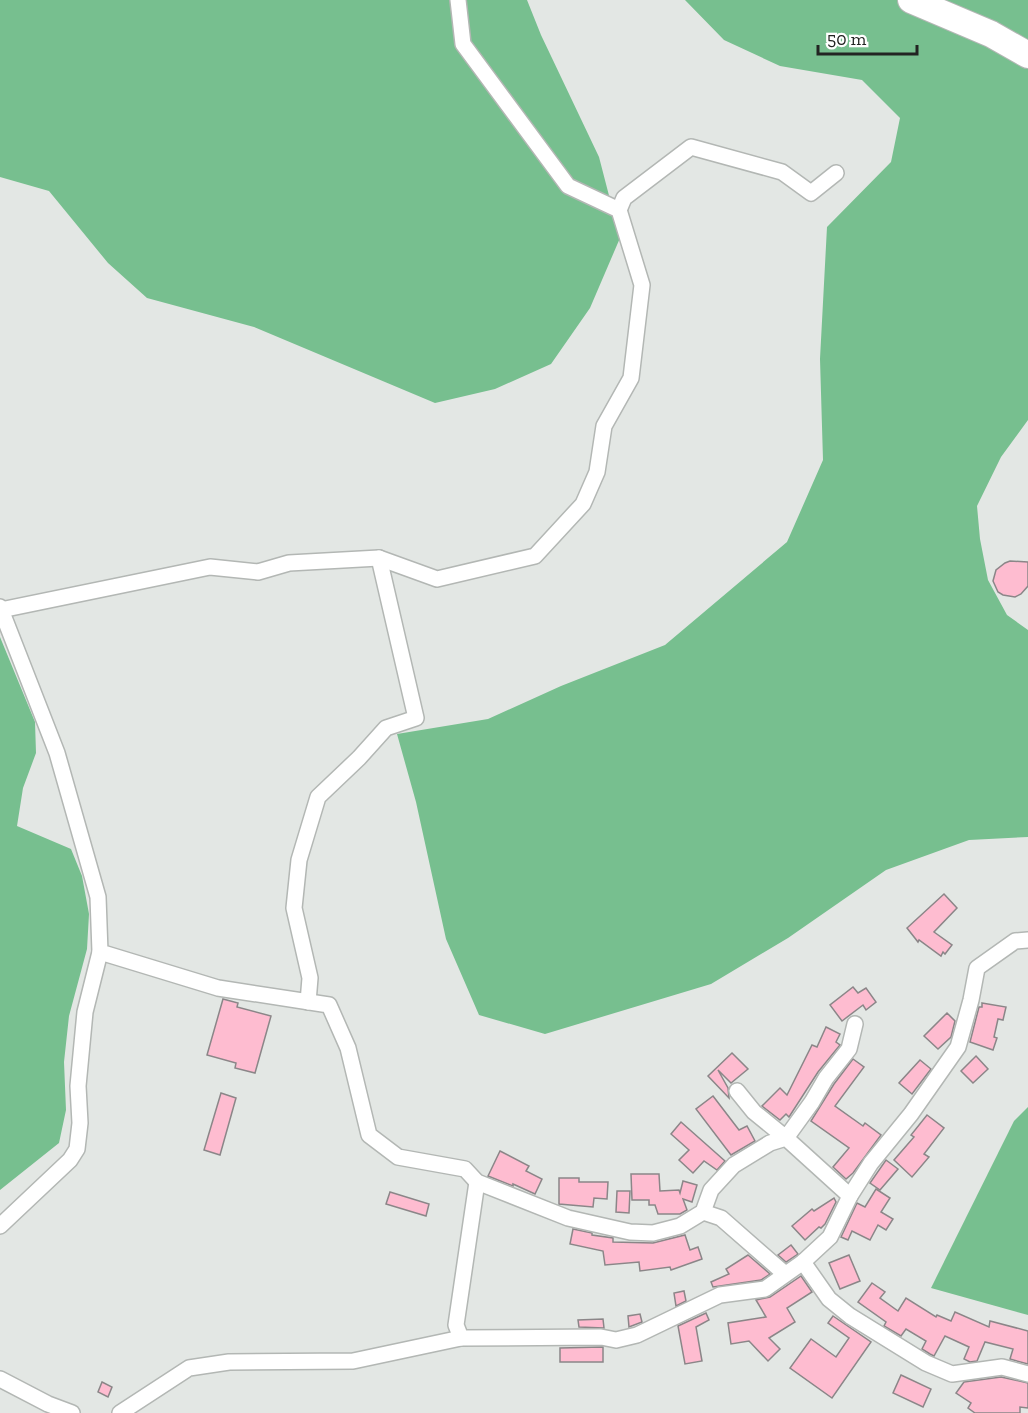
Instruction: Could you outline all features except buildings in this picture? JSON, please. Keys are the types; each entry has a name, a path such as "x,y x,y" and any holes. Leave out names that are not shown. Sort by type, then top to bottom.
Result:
{"main road":[{"path":"911,0 991,34 1028,55"}],"street":[{"path":"458,0 463,44 568,186 619,210"},
{"path":"0,1226 70,1160 77,1149 80,1123 78,1086 85,1012 100,952 98,897 57,753 1,608 210,567 258,572 289,563 379,558 437,579 535,556 583,504 597,472 604,426 631,378 642,285 619,210 624,198 691,147 782,172 811,193 836,172"},
{"path":"309,1002 310,978 294,908 299,860 318,797 359,758 386,728 416,718 379,558"},
{"path":"120,1413 189,1368 229,1362 353,1360 461,1338 601,1337 616,1340 637,1335 720,1295 765,1289 803,1262 830,1237 850,1196 871,1163 911,1114 957,1047 971,1000 977,968 1016,941 1028,940"},
{"path":"100,952 218,988 329,1005 348,1048 369,1135 398,1157 465,1169 477,1182 568,1218 630,1232 653,1233 680,1226 703,1212 711,1190 734,1165 770,1143 786,1138 826,1078 849,1049 855,1024"},
{"path":"737,1091 754,1112 850,1196"},
{"path":"461,1338 456,1325 477,1182"},
{"path":"703,1212 721,1218 785,1274"},
{"path":"803,1262 829,1299 850,1316 926,1363 952,1374 1002,1367 1028,1374"},
{"path":"0,1379 48,1404 72,1413"}],"green space":[{"path":"0,0 527,0 541,35 599,157 620,238 590,308 551,364 495,389 435,403 254,327 147,298 108,263 49,191 0,177"},
{"path":"685,0 1028,0 1028,420 1001,457 977,506 980,539 988,580 1007,615 1028,630 1028,837 969,840 886,870 788,938 711,984 545,1034 479,1015 446,939 416,802 397,734 488,719 561,686 665,645 787,542 823,460 820,359 827,227 891,162 900,118 862,80 780,66 724,40"},
{"path":"0,637 35,722 36,753 23,788 17,826 71,849 82,876 89,914 87,949 69,1016 64,1062 66,1110 59,1143 0,1190"},
{"path":"1028,1107 1028,1315 931,1288 1014,1121"}]}
